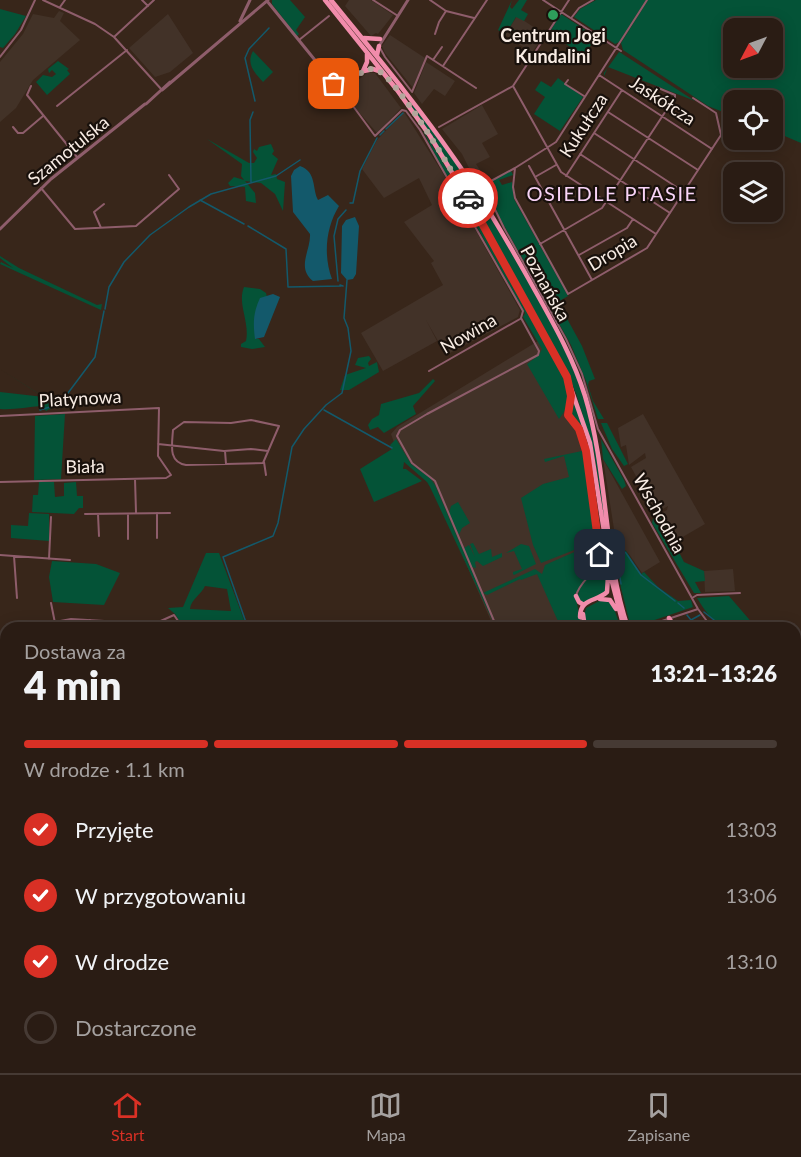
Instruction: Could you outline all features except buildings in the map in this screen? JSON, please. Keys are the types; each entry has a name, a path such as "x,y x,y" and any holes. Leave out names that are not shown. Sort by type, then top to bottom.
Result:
{"main road":[{"name":"Poznańska","path":"325,0 415,115 486,229 567,377 590,443 608,556 624,622"},
{"name":"Poznańska","path":"331,0 429,123 473,186 514,254 571,359 585,395 593,426 624,622"},
{"path":"361,37 380,41 376,51 377,57"},
{"path":"362,46 368,58 363,71 376,69 386,76"},
{"path":"415,115 418,127"},
{"path":"567,377 571,396 570,406"},
{"path":"580,617 586,604 603,596 608,590 608,556"},
{"path":"576,596 579,602 586,604 601,598 610,600 622,622"},
{"path":"583,622 582,615 586,604"},
{"path":"669,618 671,622"}],"street":[{"path":"0,57 21,30 35,0"},
{"path":"43,0 95,24 114,37 162,90"},
{"path":"60,7 65,0"},
{"path":"142,0 148,6"},
{"path":"114,37 154,0"},
{"path":"235,27 250,0"},
{"path":"267,0 334,84 344,87 363,71"},
{"name":"Szamotulska","path":"0,229 41,188 146,104 267,0"},
{"path":"373,0 398,16"},
{"path":"408,0 380,41 412,92 427,56 476,88"},
{"path":"430,0 446,11 474,18"},
{"path":"443,66 487,0"},
{"path":"543,0 621,51"},
{"path":"439,127 513,86 569,0"},
{"path":"571,18 579,8 593,0"},
{"path":"647,0 556,142 515,168 513,187 515,198 540,244 600,211 607,202 675,96 656,87"},
{"path":"435,34 446,11"},
{"path":"299,40 329,16"},
{"path":"431,59 442,47"},
{"path":"57,106 127,50"},
{"name":"Jaskółcza","path":"599,75 712,148"},
{"path":"568,80 565,84 585,97"},
{"path":"31,86 27,95 77,158"},
{"path":"513,86 556,164 566,176 656,234"},
{"name":"Poznańska","path":"339,87 375,136 404,109 418,127 523,311 521,318 539,351 538,355 400,430 398,436 412,463 435,482 494,622"},
{"name":"Kukułcza","path":"566,176 622,90"},
{"name":"Dropia","path":"540,244 568,294 646,250 722,134 716,113 693,98"},
{"path":"608,112 698,170"},
{"path":"13,127 18,133 23,134 44,116"},
{"path":"594,133 684,192"},
{"path":"580,154 670,213"},
{"path":"535,177 556,164"},
{"path":"529,166 592,280"},
{"name":"Wschodnia","path":"515,168 480,187 489,197 572,351 584,380 598,429 698,609"},
{"path":"41,188 75,229 136,226 179,189 169,175"},
{"path":"101,228 94,212 104,204"},
{"path":"579,255 627,228 633,219"},
{"name":"Nowina","path":"429,371 521,318"},
{"path":"570,406 568,415 579,429 587,458 600,553 597,565 576,596 582,622"},
{"name":"Platynowa","path":"0,416 160,409 158,444"},
{"path":"264,462 182,465 174,459 173,430 184,422 231,423 251,420 279,426 264,462 266,475"},
{"path":"158,444 225,451 251,448 269,452"},
{"name":"Biała","path":"0,482 170,477 170,473 158,456 158,444"},
{"path":"225,451 226,464"},
{"path":"135,479 136,514"},
{"path":"157,538 158,513"},
{"path":"85,514 170,513"},
{"path":"98,514 99,536"},
{"path":"128,514 128,539"},
{"path":"49,559 51,518"},
{"path":"0,555 70,560"},
{"path":"14,556 17,598"},
{"path":"692,598 697,595 740,593"},
{"path":"51,603 55,622 72,619 122,622"},
{"path":"658,622 698,609 708,622"},
{"path":"158,622 174,615 179,622"}],"shaded area":[{"path":"349,0 371,0 393,15 378,34 371,36 345,6"},
{"path":"59,11 64,13 60,21 80,40 33,80 16,108 0,122 0,62 23,34 33,14 54,18"},
{"path":"168,14 193,53 170,72 155,77 129,48"},
{"path":"517,16 544,34 532,53 505,35"},
{"path":"390,35 425,58 413,88 385,53 382,46"},
{"path":"426,62 455,81 445,96 434,89 422,104 414,93"},
{"path":"368,72 375,73 401,108 377,133 351,103 345,91"},
{"path":"482,105 498,134 482,143 490,157 476,164 486,180 484,181 477,169 471,172 462,154 442,129"},
{"path":"404,112 451,186 520,310 518,317 446,355 426,320 437,341 383,371 361,333 443,285 431,263 434,261 404,222 432,205 419,178 384,198 362,169 377,140"},
{"path":"543,338 565,379 585,436 604,555 574,592 580,622 491,622 431,483 418,474 396,448 391,434 397,427"},
{"path":"643,414 705,524 674,542 659,514 667,510 668,506 656,513 631,467 646,458 645,453 629,465 626,445 621,447 618,428"},
{"path":"603,459 660,562 642,573 624,549 617,548"},
{"path":"733,569 735,591 705,592 704,571"}],"green space":[{"path":"272,0 290,0 305,17 296,30 299,34 297,36 272,4"},
{"path":"512,0 510,7 512,9 519,0 527,0 521,10 528,14 524,21 516,17 510,27 515,30 512,34 507,31 505,35 498,30"},
{"path":"596,0 646,0 619,42 615,44 574,17 580,9"},
{"path":"648,0 801,0 801,143 783,135 783,90 723,90 723,112 708,106 623,50 621,43"},
{"path":"0,9 26,16 3,48 0,47"},
{"path":"561,14 596,37 584,56 549,33"},
{"path":"253,51 273,72 263,82 251,64"},
{"path":"619,52 695,101 608,67"},
{"path":"58,61 69,69 67,70 70,74 47,95 36,82 43,75 52,77 56,74 52,70 49,73 48,69"},
{"path":"558,78 583,97 560,131 534,114 545,97 535,90 541,81 551,87"},
{"path":"414,105 446,149 490,218 545,312 570,361 587,410 592,434 601,483 613,580 594,452 576,393 559,357 473,202 411,107"},
{"path":"422,129 470,206 473,216 480,224 565,379 568,400 559,419 527,364 539,355 542,349 523,317 525,313"},
{"path":"207,139 249,163 254,163 257,158 253,152 254,149 257,151 259,147 271,144 274,151 272,154 278,159 271,175 276,174 277,179 285,182 283,211 275,194 261,183 245,181 255,193 256,203 246,201 245,187 230,186 228,183 234,177 244,180 241,176 242,164"},
{"path":"511,171 513,175 499,180 502,185 512,182 514,199 568,296 558,302 582,346 595,379 589,381 588,385 593,401 604,419 598,419 571,345 501,220 489,193 490,182"},
{"path":"0,256 19,268 97,305 102,304 101,310 0,264 1,262 13,268"},
{"path":"244,287 260,289 266,293 267,297 256,339 259,339 265,347 252,349 241,347 241,344 246,341 247,334 242,300"},
{"path":"369,356 371,359 369,366 377,362 379,372 349,390 340,390 345,375 366,368 355,365 358,358"},
{"path":"433,379 435,381 413,406 416,414 384,433 378,427 370,430 368,425 379,415 381,404 419,393"},
{"path":"0,392 44,397 53,403 62,398 63,402 46,411 42,406 0,409"},
{"path":"573,396 589,448 608,585 606,592 583,603 578,598 579,592 597,567 601,555 587,451 579,426 569,414"},
{"path":"65,414 61,479 34,480 35,416"},
{"path":"601,423 607,423 628,464 624,466 612,449"},
{"path":"396,439 411,464 430,478 435,485 493,622 427,482 404,462 403,469 422,481 374,502 360,469 392,449 390,445"},
{"path":"601,439 624,480 626,486 622,489 603,459"},
{"path":"582,451 585,453 596,538 587,545 541,563 533,545 521,498 543,484 569,477 564,456 545,462 544,459"},
{"path":"39,482 54,482 55,497 64,496 64,483 76,482 77,496 83,496 83,508 79,508 74,514 32,512 33,495 38,495"},
{"path":"458,502 470,523 462,528 459,535 449,513 451,506"},
{"path":"29,513 49,514 49,541 11,538 11,525 28,526"},
{"path":"660,515 684,562 704,571 705,581 695,582 701,593 694,593 652,523 653,519"},
{"path":"597,542 597,564 575,594 581,622 558,622 537,574 520,579 487,595 483,593 535,569 542,574 545,565"},
{"path":"473,543 479,554 491,549 492,557 502,553 502,557 483,566 477,561 475,562 476,568 472,567 464,548 469,545 475,557 470,544"},
{"path":"521,544 529,546 536,564 514,575 513,572 522,569 514,551 506,553"},
{"path":"614,548 626,551 641,574 644,572 658,587 678,601 691,600 693,607 649,622 630,622"},
{"path":"206,553 219,553 245,622 180,622 168,608 183,607","holes":["205,586 227,589 231,611 190,609 192,602"]},
{"path":"52,561 96,564 120,573 104,605 53,602 49,577"},
{"path":"729,596 751,622 717,622 697,598"},
{"path":"603,599 607,600 613,606 619,622 585,622 586,608"}],"water":[{"path":"300,166 312,176 318,200 328,195 339,206 331,223 327,241 327,260 332,279 313,281 306,270 310,234 293,212 291,176"},
{"path":"355,217 359,226 356,274 353,279 347,280 341,273 342,226 346,220"},
{"path":"273,294 280,297 264,337 255,339 254,318 260,298"}],"waterway":[{"path":"255,101 245,58 249,49 269,28"},
{"path":"251,182 250,120 253,112"},
{"path":"386,129 403,113"},
{"path":"380,135 384,131"},
{"path":"350,203 353,203 360,171 377,138"},
{"path":"105,309 109,287 124,262 150,235 211,194 276,176 300,160"},
{"path":"200,200 244,224"},
{"path":"338,281 334,236 338,219 346,210"},
{"path":"248,226 286,249 288,287 341,286"},
{"path":"246,622 223,557 273,536 278,523 292,447 304,429 326,405 342,393 351,351 348,328 344,318 347,280"},
{"path":"68,393 95,357 104,311"},
{"path":"40,410 53,406 66,396"},
{"path":"324,410 392,448"},
{"path":"615,549 626,553 641,575 675,601"},
{"path":"616,550 621,584"},
{"path":"602,551 606,580"},
{"path":"678,603 684,608"},
{"path":"704,612 716,622"},
{"path":"687,615 691,620 700,615"}],"way so far":[{"path":"334,84 344,87 363,71 370,69 384,73 425,128 468,198"}],"place":[{"name":"Centrum Jogi Kundalini","path":"553,15"}],"district":[{"name":"OSIEDLE PTASIE","path":"612,193"}],"route":[{"path":"468,198 535,315 567,377 571,396 568,415 576,423 586,451 600,555"}]}
